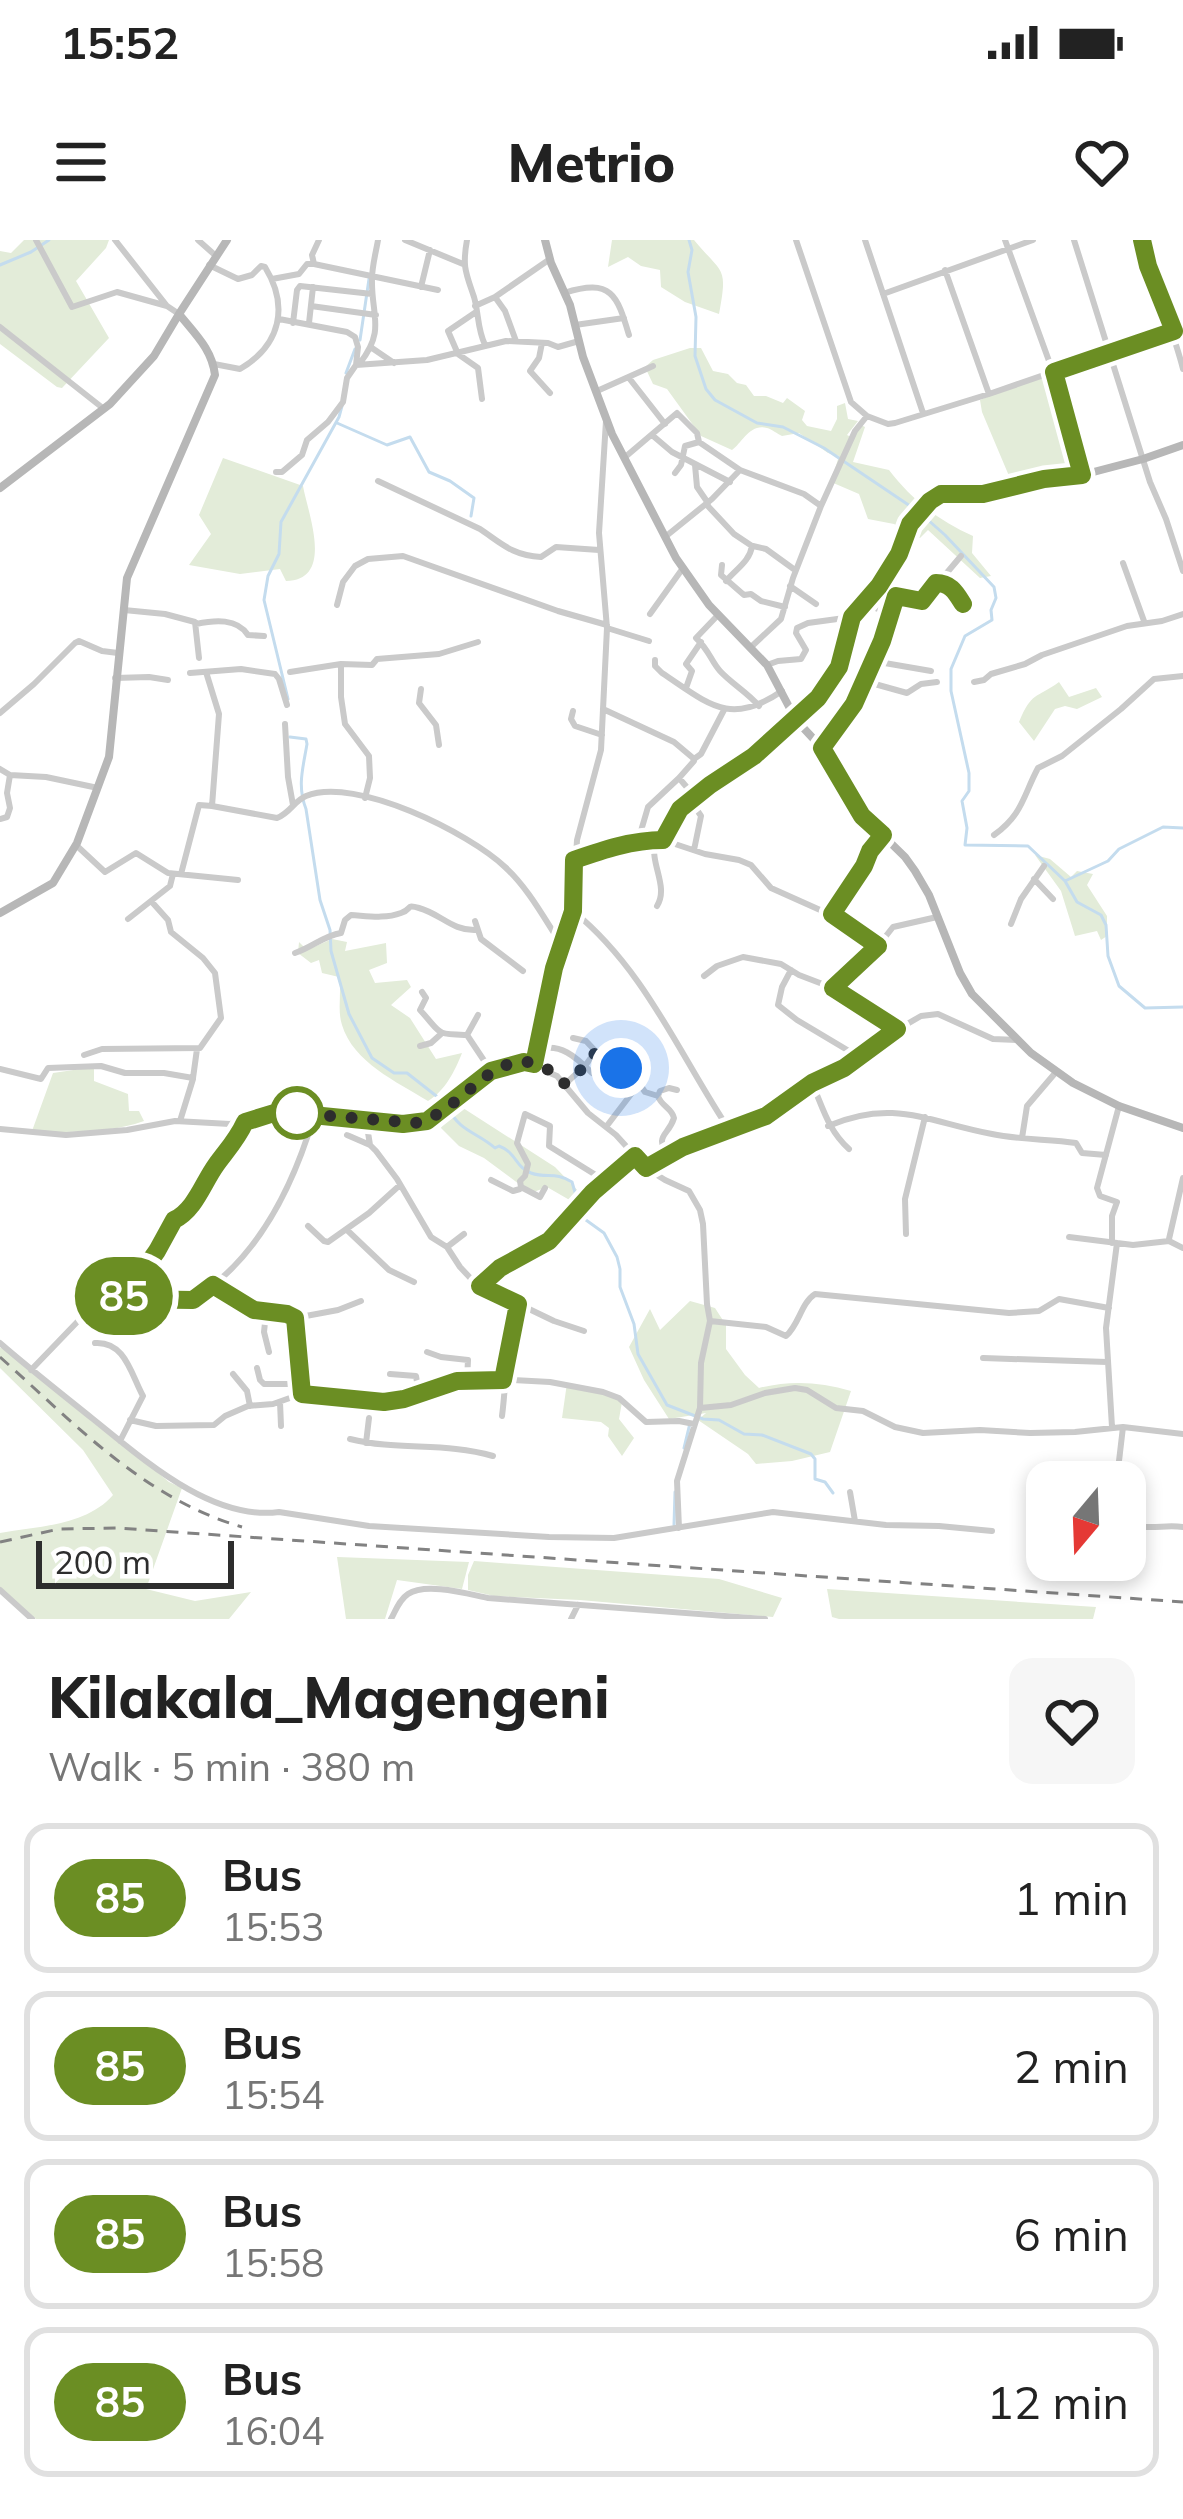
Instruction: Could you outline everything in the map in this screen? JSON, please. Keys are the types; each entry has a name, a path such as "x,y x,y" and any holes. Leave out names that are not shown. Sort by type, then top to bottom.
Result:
{"street":[{"path":"0,913 53,883 76,845 109,757 127,578 215,375 202,341 167,306 117,292 72,307 36,240"},
{"path":"115,240 167,306"},
{"path":"198,240 213,260 238,279 262,266 280,301 279,320 270,338 247,364 240,369 214,364"},
{"path":"0,488 133,382 226,240"},
{"path":"314,264 312,255 319,240"},
{"path":"277,472 302,455 307,440 340,407 347,378 372,348 376,315 372,276 378,240"},
{"path":"405,240 464,264"},
{"path":"467,240 466,283 485,345"},
{"path":"545,240 606,417 665,537 718,615 767,665 796,720 822,748 862,816 915,871 973,994 1056,1072 1119,1106 1183,1128"},
{"path":"796,240 851,402 867,416 888,424 1183,327"},
{"path":"866,240 923,414"},
{"path":"883,294 1007,244 1033,240"},
{"path":"1074,240 1183,571"},
{"path":"1142,240 1183,369"},
{"path":"1007,244 1054,372 1082,475"},
{"path":"421,287 430,250"},
{"path":"482,399 478,368 458,354 449,328 550,259"},
{"path":"272,279 299,274 307,264 314,264 438,290"},
{"path":"945,269 988,394"},
{"path":"292,323 300,286 373,295"},
{"path":"309,323 313,287"},
{"path":"565,293 582,288 604,290 620,303 629,335"},
{"path":"495,297 516,340"},
{"path":"311,306 376,315"},
{"path":"575,326 624,318"},
{"path":"279,320 353,335 358,364"},
{"path":"0,327 104,409"},
{"path":"358,364 458,354 516,340 558,346 579,341"},
{"path":"542,343 530,370 550,393"},
{"path":"372,348 394,363"},
{"path":"597,391 653,366"},
{"path":"629,378 665,424"},
{"path":"624,458 675,414 681,415 699,442 740,470 804,494 820,506"},
{"path":"751,646 781,619 820,506 854,430 867,416"},
{"path":"534,1064 573,911 574,860 601,750 607,626 599,550 606,417"},
{"path":"652,435 681,457 730,482"},
{"path":"675,472 685,446 699,442"},
{"path":"657,906 663,894 655,844 663,840 680,809 754,756 818,698 839,667 852,617 879,586 915,517 930,501 941,494 983,494 1082,475 1183,445"},
{"path":"695,465 697,487 734,534 796,570"},
{"path":"665,537 740,470"},
{"path":"378,481 522,554 541,557 556,547 599,550"},
{"path":"726,581 748,559 752,546"},
{"path":"337,605 343,582 356,566 368,559 404,556 649,640"},
{"path":"879,586 896,596 922,601 962,556"},
{"path":"1123,563 1145,623"},
{"path":"722,565 720,572 726,581 744,595 785,607"},
{"path":"650,614 683,568"},
{"path":"936,583 949,586 963,604"},
{"path":"790,586 816,604"},
{"path":"822,748 851,709 896,596"},
{"path":"864,604 892,614"},
{"path":"124,610 165,614 196,624 232,622 250,636 264,636"},
{"path":"974,682 1062,647 1183,614"},
{"path":"718,615 698,635 700,642 718,670 759,706"},
{"path":"767,665 801,658 806,650 796,628 852,617"},
{"path":"196,624 200,658"},
{"path":"290,672 341,664 373,665 377,658 439,654 478,642"},
{"path":"686,688 692,671 686,664 700,642"},
{"path":"0,713 75,643 118,653"},
{"path":"655,660 658,670 724,710 750,709 782,692"},
{"path":"873,661 931,671"},
{"path":"341,664 345,724 369,756 365,798"},
{"path":"906,665 915,670 921,684"},
{"path":"190,673 241,669 275,674 286,705"},
{"path":"206,672 219,714 212,806"},
{"path":"994,835 1023,806 1038,768 1062,756 1154,679 1183,676"},
{"path":"115,678 169,680"},
{"path":"864,681 907,693 921,684 937,682"},
{"path":"421,689 419,701 436,725 439,745"},
{"path":"603,709 674,742 694,759"},
{"path":"638,842 648,807 704,748 724,710"},
{"path":"573,711 575,726 602,735"},
{"path":"285,724 293,805"},
{"path":"0,769 10,775 98,788"},
{"path":"0,819 7,817 10,808 10,775"},
{"path":"679,778 701,816 694,850"},
{"path":"128,919 170,886 199,805 277,818 311,794 330,793 365,798 434,819 501,863 561,944"},
{"path":"832,914 883,835"},
{"path":"574,860 663,840 751,865 772,889 832,914 878,946"},
{"path":"76,845 104,872 136,853 163,872 238,880"},
{"path":"1011,924 1021,899 1045,866"},
{"path":"1034,879 1053,899"},
{"path":"84,1055 102,1049 197,1049 203,1047 220,1018 215,973 171,932 168,920 151,901"},
{"path":"296,953 325,936 341,933 351,915 377,918 411,907 460,929 476,926 490,948 523,971"},
{"path":"573,911 646,990 731,1131"},
{"path":"833,988 893,927 938,917"},
{"path":"704,976 742,957 782,964 833,988 897,1029"},
{"path":"791,970 778,1005 859,1057"},
{"path":"422,992 426,998 420,1010 441,1034"},
{"path":"646,1168 683,1147 766,1116 921,1016 938,1014 993,1039 1018,1040"},
{"path":"467,1035 478,1015"},
{"path":"420,1046 441,1034 467,1035"},
{"path":"467,1035 491,1071"},
{"path":"573,1038 586,1041 609,1064 630,1072 645,1092 658,1096 674,1118 661,1138 668,1156"},
{"path":"537,1050 555,1047 589,1069"},
{"path":"180,1121 197,1049"},
{"path":"565,1084 589,1069 596,1052"},
{"path":"0,1129 66,1135 180,1121 230,1124 274,1113 403,1124 427,1121 491,1071 524,1062 557,1076 646,1168 686,1187 697,1202 703,1224 710,1321 701,1363 700,1408 677,1481 680,1528"},
{"path":"0,1069 40,1079 50,1067 101,1066 125,1073 193,1078"},
{"path":"1022,1138 1027,1106 1056,1072"},
{"path":"812,1083 828,1126 849,1149"},
{"path":"606,1127 638,1085"},
{"path":"658,1096 669,1088 677,1090"},
{"path":"1112,1427 1106,1328 1115,1243 1112,1216 1117,1202 1100,1196 1097,1188 1119,1106"},
{"path":"828,1126 867,1112 892,1112 986,1133 1076,1144 1082,1153 1106,1155"},
{"path":"521,1188 528,1164 517,1137 525,1114 550,1126 549,1146 603,1184"},
{"path":"31,1370 80,1318 123,1299 193,1300 236,1266 278,1207 314,1116"},
{"path":"906,1234 905,1199 926,1117"},
{"path":"366,1120 370,1145 419,1221 447,1247 465,1274 518,1304 584,1330"},
{"path":"123,1299 174,1220 182,1217 207,1184 245,1122"},
{"path":"347,1135 370,1145"},
{"path":"480,1286 500,1268 549,1241 635,1156"},
{"path":"1169,1241 1183,1178"},
{"path":"491,1180 538,1197 545,1188"},
{"path":"308,1226 326,1242 369,1214 400,1185"},
{"path":"346,1229 380,1264 414,1282"},
{"path":"447,1247 464,1234"},
{"path":"1069,1238 1133,1245 1169,1241 1183,1248"},
{"path":"213,1285 254,1310 295,1318 361,1301"},
{"path":"710,1321 766,1328 786,1336 815,1294 1009,1313 1039,1311 1059,1299 1109,1308"},
{"path":"502,1416 503,1380 518,1304"},
{"path":"266,1313 269,1352"},
{"path":"295,1318 302,1394"},
{"path":"0,1343 170,1479 231,1509 369,1526 549,1538 614,1538 773,1512 992,1531"},
{"path":"95,1343 118,1348 142,1393 120,1441"},
{"path":"428,1352 468,1360 467,1380"},
{"path":"983,1358 1107,1362"},
{"path":"257,1368 264,1384 300,1384"},
{"path":"232,1374 247,1391 250,1406"},
{"path":"390,1374 416,1376 419,1394"},
{"path":"130,1420 156,1426 214,1425 250,1406 302,1394 378,1402 404,1399 450,1382 503,1380 587,1388 619,1398 646,1422 694,1424"},
{"path":"700,1408 795,1388 836,1408 863,1411 895,1427 922,1433 1123,1427 1183,1434"},
{"path":"280,1402 280,1426"},
{"path":"366,1443 369,1418"},
{"path":"1119,1461 1123,1427"},
{"path":"350,1438 493,1456"},
{"path":"850,1492 855,1522"},
{"path":"1146,1528 1183,1527"},
{"path":"0,1590 32,1619"},
{"path":"391,1619 404,1596 416,1590 766,1619"},
{"path":"571,1619 578,1605"}],"green space":[{"path":"24,240 109,240 76,281 109,338 62,388 0,344 0,251 11,253"},
{"path":"612,240 694,240 721,272 719,314 661,287 660,270 628,257 608,267"},
{"path":"701,348 713,371 728,374 754,396 783,403 787,398 805,411 802,420 807,426 831,431 837,406 845,403 848,419 858,421 847,435 865,427 853,462 889,470 927,509 973,536 972,553 991,576 980,578 928,530 920,538 894,524 868,519 859,494 831,482 839,456 799,433 782,436 756,428 732,450 701,436 667,389 653,384 645,367"},
{"path":"1044,374 1050,376 1062,406 1078,468 1012,483 980,400"},
{"path":"223,458 303,486 315,544 310,570 301,578 286,581 280,569 240,574 189,565 211,534 199,515"},
{"path":"1059,682 1069,697 1096,688 1102,697 1077,709 1055,709 1034,741 1019,722 1031,700"},
{"path":"1035,855 1050,859 1071,877 1077,871 1093,874 1087,885 1107,916 1107,936 1101,940 1097,931 1075,936 1061,891"},
{"path":"332,939 347,942 345,951 386,943 387,963 369,970 375,983 407,980 411,987 391,1005 410,1018 436,1059 462,1053 449,1080 428,1101 378,1070 356,1050 341,1019 339,977 322,973 319,960 311,963 298,953 299,942 307,950"},
{"path":"94,1067 94,1081 128,1094 129,1111 139,1111 144,1121 103,1130 32,1131 53,1073"},
{"path":"463,1108 555,1167 583,1196 573,1202 547,1187 531,1193 484,1158 459,1146 441,1128"},
{"path":"690,1301 715,1308 726,1325 726,1349 759,1388 805,1383 851,1391 830,1452 756,1464 698,1420 706,1413 669,1419 629,1347 650,1309 660,1330"},
{"path":"0,1348 10,1349 182,1488 146,1589 195,1601 251,1592 229,1619 36,1619 0,1591 0,1533 75,1519 113,1495 83,1450 0,1368"},
{"path":"567,1383 600,1389 622,1402 619,1419 634,1438 622,1456 608,1436 609,1428 601,1422 562,1418"},
{"path":"337,1557 469,1562 462,1589 397,1580 385,1619 346,1619"},
{"path":"474,1561 719,1579 782,1598 773,1617 494,1596 468,1590"},
{"path":"827,1589 1096,1607 1093,1619 839,1619 832,1617"}],"waterway":[{"path":"0,265 49,240"},
{"path":"689,240 695,356 706,389 715,400 757,423 783,427 824,448 919,512 994,587 992,620 965,636 951,669 951,691 969,773 969,791 962,801 965,845 1028,846 1065,881 1077,902 1101,915 1119,986 1145,1008 1183,1007"},
{"path":"360,340 369,279"},
{"path":"346,373 355,349"},
{"path":"288,699 264,600 268,576 279,554 281,522 342,406"},
{"path":"337,423 387,445 410,437 429,472 474,498 471,516"},
{"path":"290,737 306,739 302,793 320,900 349,1014 372,1058 394,1073 407,1073 444,1102"},
{"path":"1065,881 1163,827 1183,828"},
{"path":"448,1108 463,1127 495,1148 505,1149 526,1171 572,1182 579,1206"},
{"path":"579,1215 604,1233 617,1257 638,1354 667,1405 811,1454 815,1479 825,1482 833,1493"},
{"path":"684,1448 690,1423"},
{"path":"674,1525 675,1492"}],"railway":[{"path":"0,1357 141,1478 206,1514 242,1527"},
{"path":"0,1542 59,1529 117,1528 1183,1602"}],"bus line":[{"name":"85","path":"963,604 942,583 936,583 922,601 896,596 854,704 822,748 862,816 883,835 832,914 878,946 833,988 897,1029 766,1116 683,1147 646,1168 635,1156 593,1192 549,1241 500,1268 480,1286 518,1304 503,1380 457,1381 384,1402 302,1394 295,1318 254,1310 213,1285 193,1300 123,1299 174,1220 182,1217 207,1184 245,1122 274,1113 403,1124 427,1121 491,1071 534,1064 554,968 573,911 574,860 613,847 663,840 680,809 754,756 808,709 839,667 852,617 879,586 910,524 930,501 941,494 983,494 1082,475 1054,372 1174,331 1142,240"}],"route":[{"path":"297,1113 292,1113 415,1123 439,1114 498,1068 534,1064 565,1084 596,1052 621,1068"}]}
